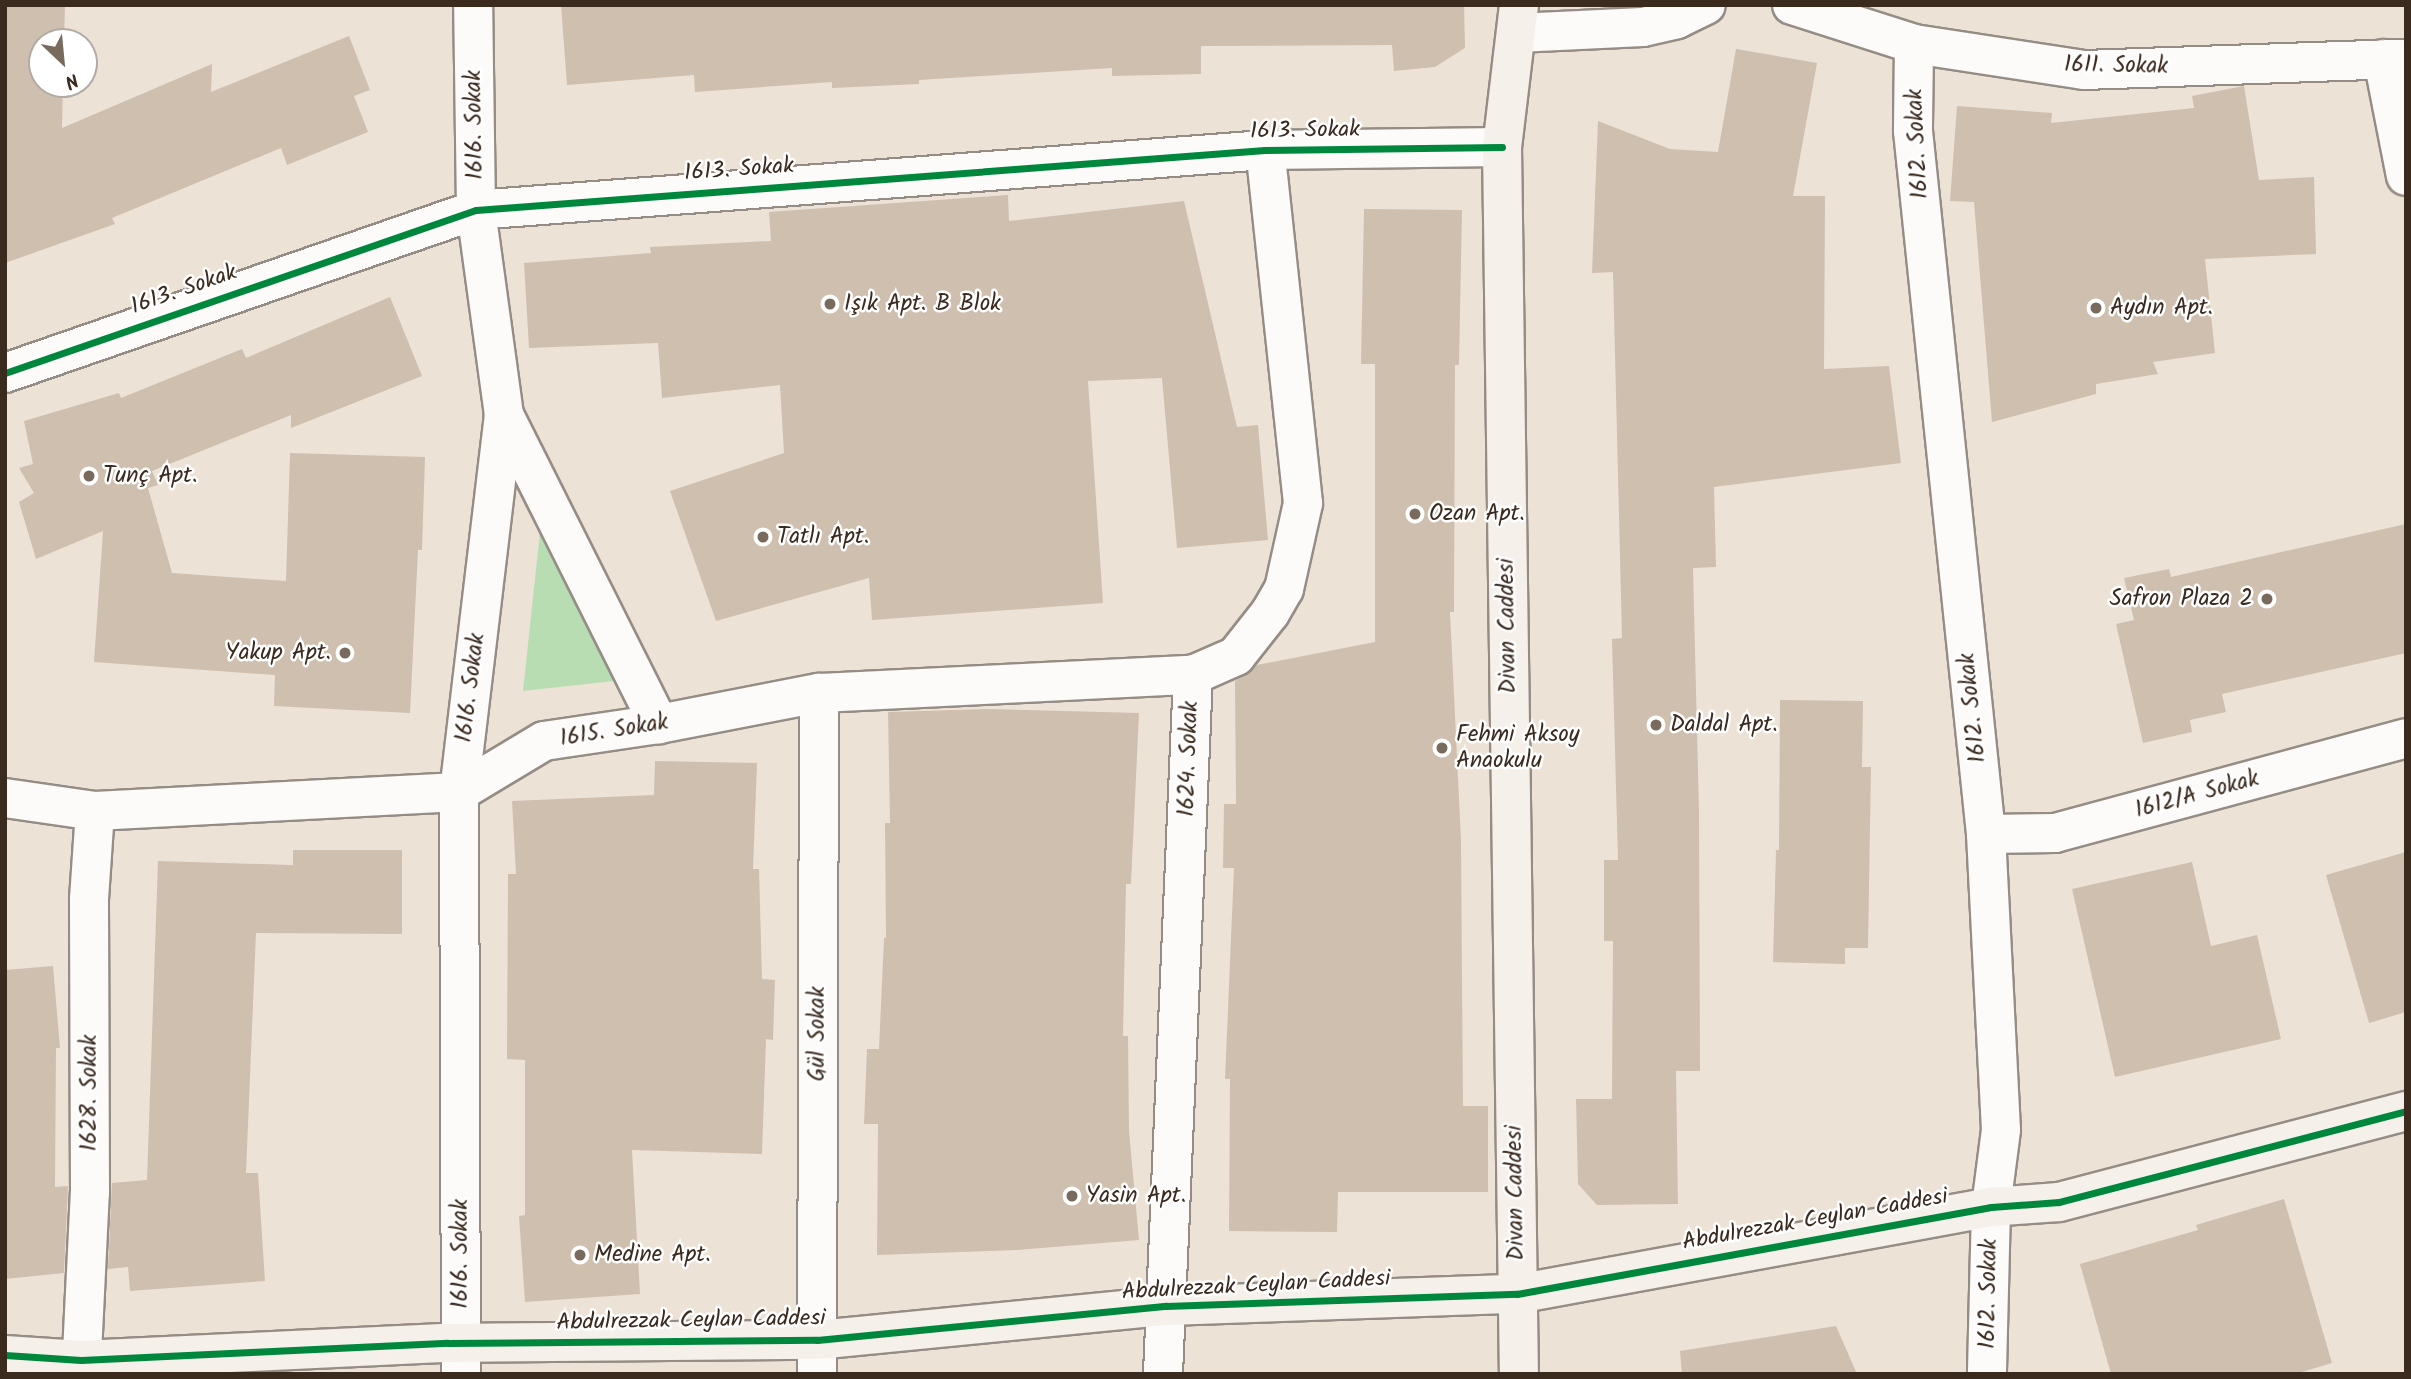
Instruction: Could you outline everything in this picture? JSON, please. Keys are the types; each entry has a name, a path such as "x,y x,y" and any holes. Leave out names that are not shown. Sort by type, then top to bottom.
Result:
{"street":[{"name":"1616. Sokak","path":"461,1358 458,792 504,415 476,209 473,5"},
{"path":"1518,19 1643,27 1677,19 1706,5"},
{"name":"1611. Sokak","path":"1792,5 1914,44 2084,70 2395,59"},
{"name":"Divan Caddesi","path":"1518,19 1502,147 1519,1374"},
{"name":"1612. Sokak","path":"1914,44 1913,131 1986,834 2001,1130 1991,1207 1987,1374"},
{"path":"2395,59 2406,176"},
{"name":"1613. Sokak","path":"5,373 476,209 1265,150 1502,147"},
{"name":"1624. Sokak","path":"1163,1374 1193,675 1236,656 1270,614 1284,589 1303,503 1265,150"},
{"path":"504,415 659,724"},
{"name":"1615. Sokak","path":"5,798 95,811 458,792 544,741 659,724 818,694 1193,675"},
{"name":"Gül Sokak","path":"817,1357 818,694"},
{"name":"1612/A Sokak","path":"1986,834 2054,833 2406,738"},
{"name":"1628. Sokak","path":"81,1367 90,1192 89,899 95,811"},
{"name":"Abdulrezzak Ceylan Caddesi","path":"5,1355 81,1367 461,1358 817,1357 1166,1306 1517,1294 1991,1207 2059,1202 2406,1111"}],"green space":[{"path":"540,532 614,681 523,691"}],"building":[{"path":"5,5 65,5 64,28 28,28 28,98 63,98 62,128 212,64 211,92 349,36 370,90 354,96 368,132 287,165 281,148 112,218 115,224 5,263"},
{"path":"561,5 1464,5 1465,48 1435,67 1394,71 1392,45 1201,46 1201,74 1112,76 1112,68 919,80 919,84 832,88 832,82 695,92 694,75 567,85"},
{"path":"1736,49 1817,63 1793,196 1825,196 1824,369 1889,366 1901,463 1714,487 1716,567 1693,568 1699,812 1700,1071 1676,1071 1678,1204 1597,1205 1578,1184 1576,1099 1612,1099 1613,941 1604,941 1604,860 1618,860 1612,639 1622,638 1613,272 1592,273 1598,121 1670,149 1718,152"},
{"path":"2244,86 2259,180 2314,177 2316,254 2205,259 2215,353 2153,362 2158,374 2096,384 2096,394 1992,422 1974,202 1950,201 1957,106 2052,113 2051,123 2194,108 2192,96"},
{"path":"1008,195 1009,221 1184,201 1237,427 1258,425 1268,540 1177,548 1162,378 1088,381 1103,603 872,620 869,578 716,621 670,491 784,453 780,385 662,398 658,343 529,348 524,263 651,253 650,247 771,241 769,212"},
{"path":"1364,209 1462,210 1459,365 1455,365 1454,612 1450,612 1461,840 1463,1106 1488,1106 1488,1192 1338,1192 1337,1232 1229,1231 1230,1079 1225,1079 1234,868 1223,868 1224,804 1236,804 1235,681 1257,665 1375,642 1375,364 1361,364"},
{"path":"390,297 422,376 291,428 291,415 152,471 158,485 148,488 172,573 286,581 290,453 425,457 422,550 418,550 410,713 274,706 275,675 94,662 103,531 36,559 19,502 34,493 19,468 33,464 24,421 119,393 121,398 242,349 246,358"},
{"name":"Safron Plaza 2","path":"2406,524 2406,653 2222,694 2226,712 2190,720 2192,732 2143,743 2116,624 2134,620 2124,578 2169,569 2171,577"},
{"path":"1780,700 1863,701 1862,767 1871,767 1868,948 1845,948 1845,964 1773,962 1776,850 1779,850"},
{"path":"988,709 1139,713 1131,884 1126,884 1123,1036 1128,1036 1129,1131 1139,1240 1017,1250 877,1255 878,1124 864,1124 867,1049 879,1049 886,938 885,823 890,823 888,712"},
{"path":"655,761 757,763 753,869 759,869 762,979 775,980 773,1040 766,1039 762,1154 632,1150 640,1294 525,1302 519,1216 525,1215 525,1060 507,1059 508,874 516,874 512,801 654,795"},
{"path":"293,850 402,850 402,934 256,933 246,1173 258,1173 265,1281 130,1291 128,1267 108,1269 112,1183 147,1180 158,861 293,865"},
{"path":"2406,852 2406,1012 2369,1023 2326,875"},
{"path":"2192,862 2211,946 2257,935 2281,1039 2115,1077 2072,889"},
{"path":"53,966 60,1048 56,1048 55,1187 68,1186 64,1273 5,1279 5,970"},
{"path":"2284,1199 2332,1363 2295,1374 2111,1374 2080,1264 2198,1230 2196,1225"},
{"path":"1836,1326 1857,1374 1682,1374 1680,1351"}],"cycle path":[{"path":"5,373 476,210 1265,150 1502,147"},
{"path":"5,1355 81,1360 448,1343 817,1340 1166,1306 1517,1294 1991,1207 2059,1202 2406,1111"}],"place":[{"name":"Işık Apt. B Blok","path":"830,304"},
{"name":"Aydın Apt.","path":"2096,308"},
{"name":"Tunç Apt.","path":"89,476"},
{"name":"Ozan Apt.","path":"1415,514"},
{"name":"Tatlı Apt.","path":"763,537"},
{"name":"Safron Plaza 2","path":"2267,599"},
{"name":"Yakup Apt.","path":"345,653"},
{"name":"Daldal Apt.","path":"1656,725"},
{"name":"Fehmi Aksoy Anaokulu","path":"1442,748"},
{"name":"Yasin Apt.","path":"1072,1196"},
{"name":"Medine Apt.","path":"580,1255"}]}
